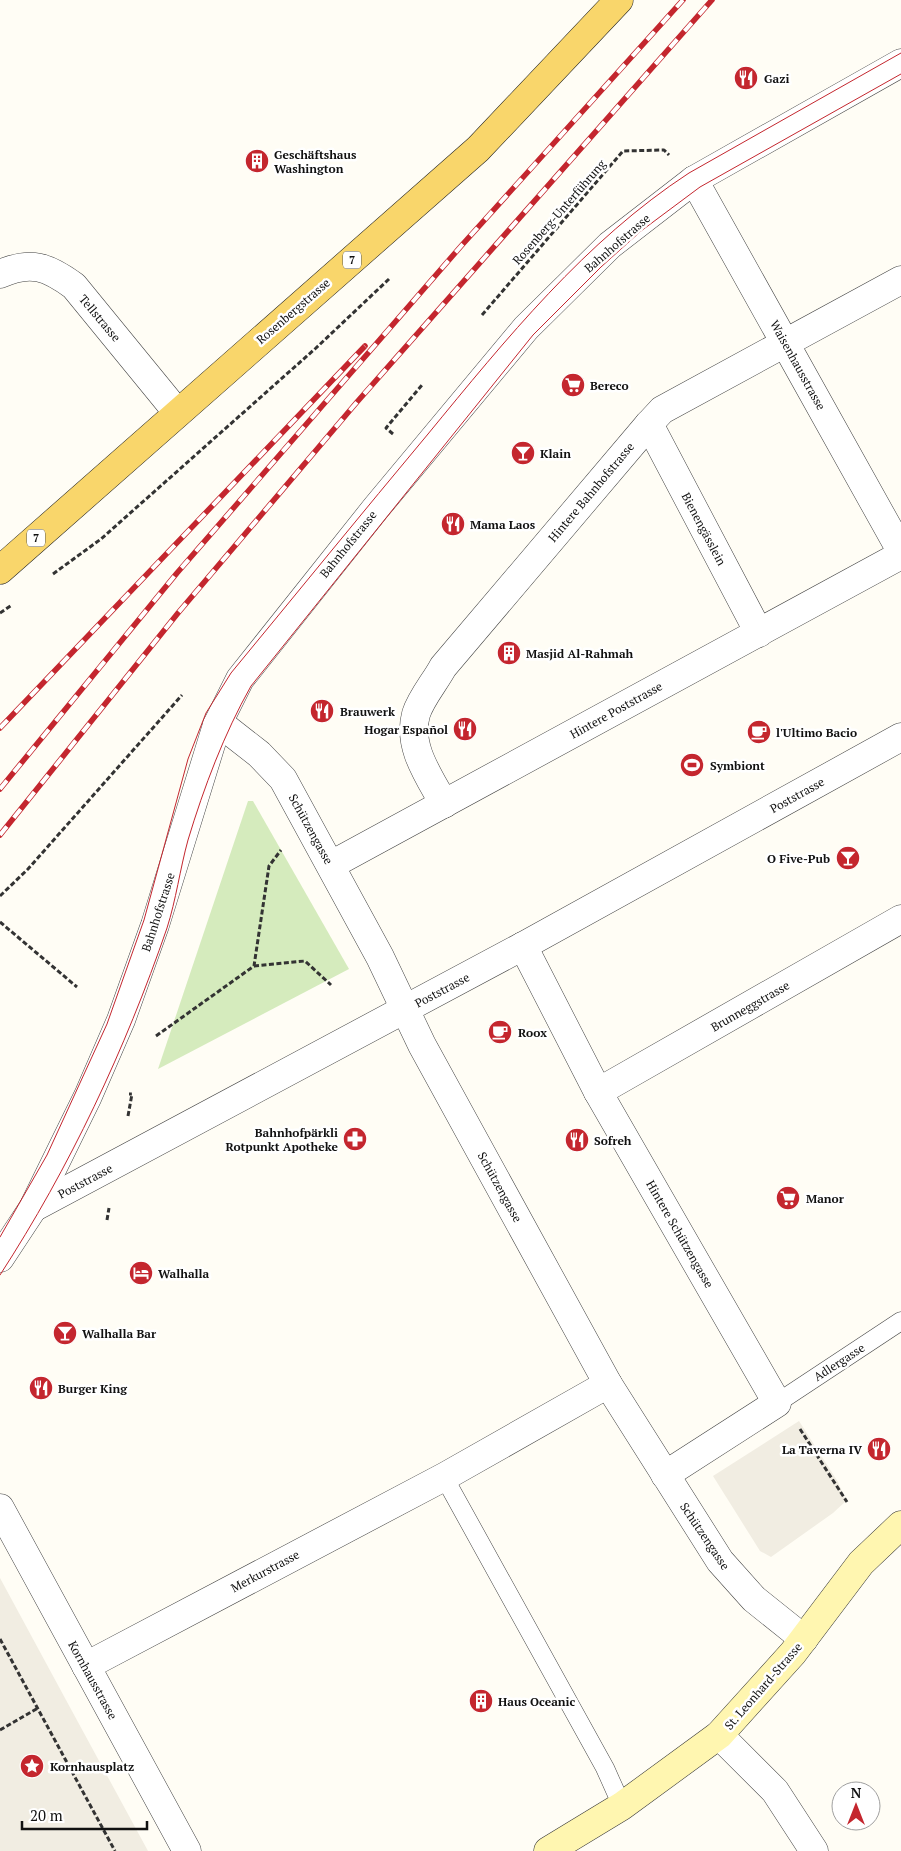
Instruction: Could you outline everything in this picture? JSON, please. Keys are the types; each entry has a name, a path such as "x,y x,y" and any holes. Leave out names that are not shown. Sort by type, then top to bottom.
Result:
{"main road":[{"name":"Rosenbergstrasse","path":"0,570 177,412 478,149 606,6"},
{"name":"St. Leonhard-Strasse","path":"548,1851 622,1806 719,1735 804,1639 862,1563 901,1525"}],"street":[{"name":"Bahnhofstrasse","path":"33,1208 88,1096 121,1020 155,925 217,725 240,679 376,508 526,328 610,245 694,180 901,63"},
{"name":"Waisenhausstrasse","path":"694,180 901,551"},
{"name":"Tellstrasse","path":"0,274 14,268 34,267 54,272 74,286 177,412"},
{"name":"Hintere Bahnhofstrasse","path":"444,804 416,750 413,732 416,713 443,667 649,424 662,410 901,280"},
{"name":"Bienengässlein","path":"649,424 758,633"},
{"name":"Hintere Poststrasse","path":"331,865 901,555"},
{"name":"Schützengasse","path":"217,725 228,729 259,754 283,779 380,957 405,1010 608,1384 720,1561 745,1590 804,1639"},
{"name":"Poststrasse","path":"0,1258 33,1208 405,1010 901,738"},
{"name":"Brunneggstrasse","path":"598,1092 901,919"},
{"name":"Hintere Schützengasse","path":"523,946 598,1092 777,1403"},
{"name":"Merkurstrasse","path":"86,1666 444,1477 608,1384"},
{"path":"666,1475 777,1403"},
{"name":"Kornhausstrasse","path":"0,1508 187,1851"},
{"path":"719,1735 775,1791 814,1851"}],"lane":[{"name":"Adlergasse","path":"777,1403 901,1321"},
{"path":"444,1477 605,1768 622,1806"}],"path":[{"name":"Rosenberg-Unterführung","path":"482,315 623,151 664,150"},
{"path":"47,579 101,539 316,348 389,279"},
{"path":"386,428 422,385"},
{"path":"0,613 16,602"},
{"path":"0,896 28,869 182,696"},
{"path":"254,966 269,866 285,845"},
{"path":"0,922 77,987"},
{"path":"156,1036 254,966 305,961 331,985"},
{"path":"806,1438 847,1502"},
{"path":"0,1639 115,1851"},
{"path":"0,1730 38,1708"}],"green space":[{"path":"248,801 253,801 349,969 158,1069"}],"shaded area":[{"path":"799,1421 838,1482 846,1501 833,1513 771,1557 760,1551 713,1476"},
{"path":"0,1578 66,1700 148,1851 0,1851"}],"tram line":[{"path":"0,1237 47,1155 107,1024 144,920 188,759 206,713 231,673 487,363 581,260 615,229 689,173 901,53"},
{"path":"0,1275 26,1234 73,1150 114,1063 151,974 167,928 188,840 201,800 223,742 251,686 533,335 601,267 641,231 700,187 901,74"}],"railway":[{"path":"0,789 177,573 462,245 683,0"},
{"path":"0,835 178,613 357,402 712,0"},
{"path":"0,728 365,346"}],"place":[{"name":"Gazi","path":"746,78"},
{"name":"Geschäftshaus Washington","path":"257,161"},
{"name":"Bereco","path":"573,385"},
{"name":"Klain","path":"523,453"},
{"name":"Mama Laos","path":"453,524"},
{"name":"Masjid Al-Rahmah","path":"509,653"},
{"name":"Brauwerk","path":"322,711"},
{"name":"Hogar Español","path":"465,729"},
{"name":"l'Ultimo Bacio","path":"759,732"},
{"name":"Symbiont","path":"692,765"},
{"name":"O Five-Pub","path":"848,858"},
{"name":"Roox","path":"500,1032"},
{"name":"Bahnhofpärkli Rotpunkt Apotheke","path":"355,1139"},
{"name":"Sofreh","path":"577,1140"},
{"name":"Manor","path":"788,1198"},
{"name":"Walhalla","path":"141,1273"},
{"name":"Walhalla Bar","path":"65,1333"},
{"name":"Burger King","path":"41,1388"},
{"name":"La Taverna IV","path":"879,1449"},
{"name":"Haus Oceanic","path":"481,1701"},
{"name":"Kornhausplatz","path":"32,1766"}]}
